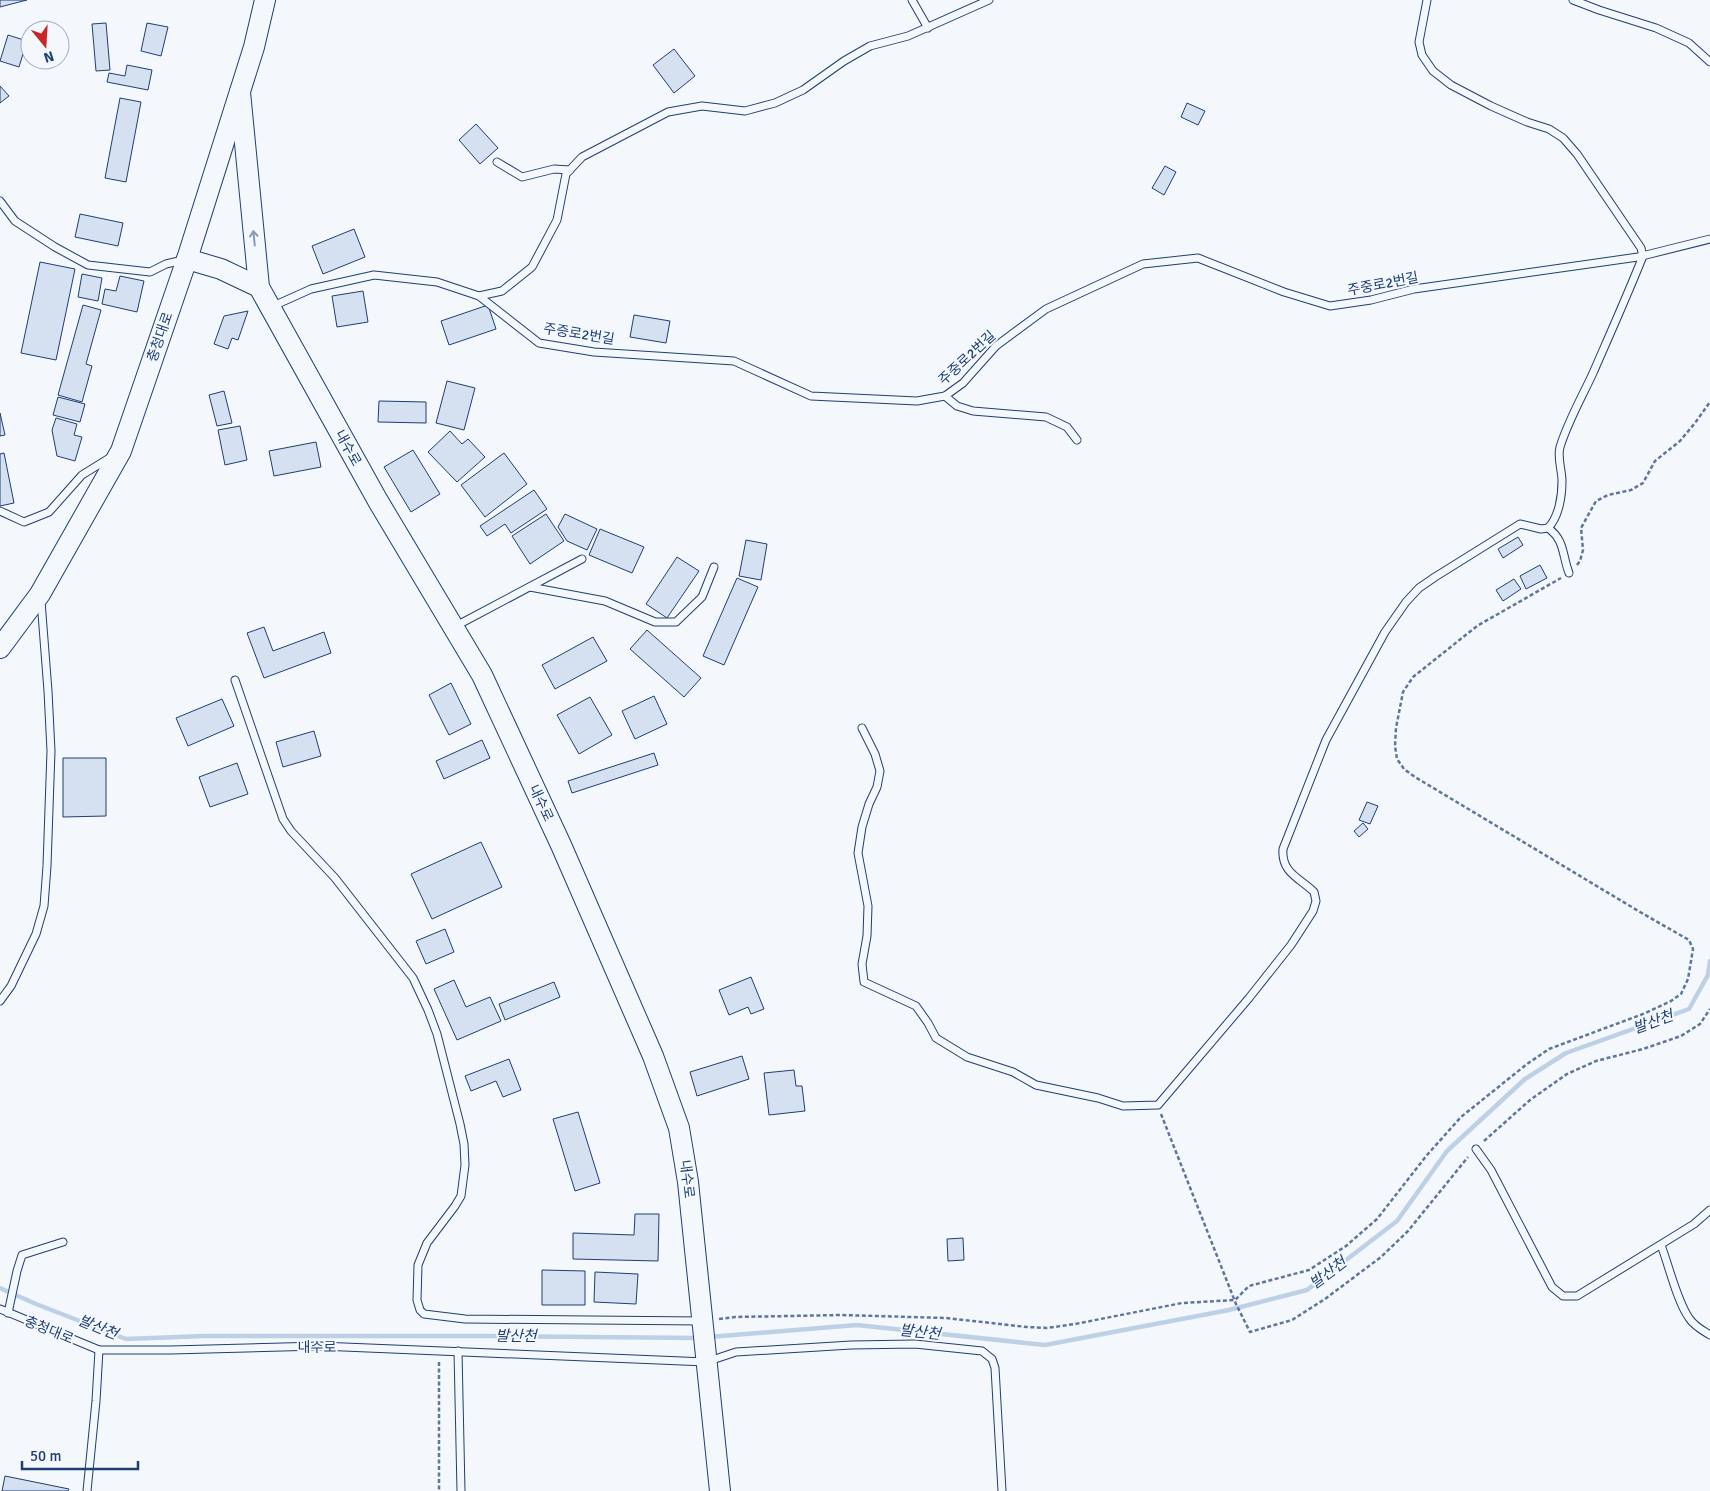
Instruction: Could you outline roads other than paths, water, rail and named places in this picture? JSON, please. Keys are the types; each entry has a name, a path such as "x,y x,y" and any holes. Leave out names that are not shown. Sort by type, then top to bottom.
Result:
{"street":[{"name":"충청대로","path":"0,648 40,594 121,450 187,259 254,47 265,0"},
{"path":"240,92 259,287"},
{"path":"187,259 221,269 259,287"},
{"name":"내수로","path":"259,287 378,500 482,675 561,845 653,1056 679,1128 688,1182 720,1491"}],"lane":[{"path":"912,0 928,28"},
{"path":"479,296 502,291 532,267 557,220 566,174 582,157 668,112 702,106 745,111 775,103 803,90 844,61 870,46 908,36 989,0"},
{"path":"1427,0 1419,42 1422,55 1433,71 1451,84 1491,106 1527,122 1549,129 1563,138 1595,179 1641,248 1642,256 1622,309 1569,424 1560,448 1559,459 1562,481 1558,514 1548,528"},
{"path":"1573,0 1656,28 1689,43 1710,62"},
{"path":"497,162 522,177 554,169 570,170"},
{"path":"0,202 15,221 55,247 88,265 150,272 166,264 187,259"},
{"name":"주중로2번길","path":"270,307 311,288 374,275 437,282 479,296 539,343 594,352 734,361 812,396 917,402 945,396 963,383 996,346 1046,309 1142,264 1198,258 1284,292 1330,306 1371,300 1414,290 1642,256 1710,239"},
{"path":"945,396 957,406 973,411 1046,417 1067,427 1077,440"},
{"path":"0,511 24,522 50,512 82,475 121,450"},
{"path":"862,728 875,754 880,771 877,787 869,804 862,827 858,852 868,906 867,936 862,964 864,982 916,1006 936,1038 968,1057 1013,1072 1036,1085 1098,1098 1123,1106 1158,1105 1249,998 1291,944 1312,910 1316,901 1314,892 1288,870 1282,858 1283,849 1326,740 1385,632 1406,602 1419,588 1520,524 1541,529 1548,528 1557,534 1562,544 1564,562 1569,573"},
{"path":"454,628 582,559"},
{"path":"530,587 605,601 655,622 676,622 702,597 714,567"},
{"path":"0,1001 11,986 32,942 44,906 51,751 40,594"},
{"path":"235,680 283,819 291,831 341,885 413,978 437,1034 460,1124 465,1164 461,1196 427,1243 418,1265 417,1300 420,1310 424,1314 465,1319 702,1324"},
{"path":"1476,1149 1490,1170 1552,1287 1563,1296 1577,1296 1694,1224 1710,1210"},
{"path":"8,1313 22,1255 63,1242"},
{"path":"1661,1245 1684,1310 1690,1320 1710,1335"},
{"name":"충청대로","path":"0,1309 99,1350"},
{"path":"706,1359 736,1352 851,1345 915,1344 982,1351 992,1359 995,1368 1002,1491"},
{"name":"내수로","path":"99,1350 320,1346 706,1359"},
{"path":"87,1491 99,1350"},
{"path":"458,1351 461,1491"}],"waterway":[{"name":"발산천","path":"709,1337 857,1325 1045,1345 1229,1310 1307,1290 1397,1221 1447,1151 1525,1079 1566,1053 1689,1009 1708,975 1710,961"},
{"name":"발산천","path":"0,1288 126,1339 204,1336 698,1338"}]}
